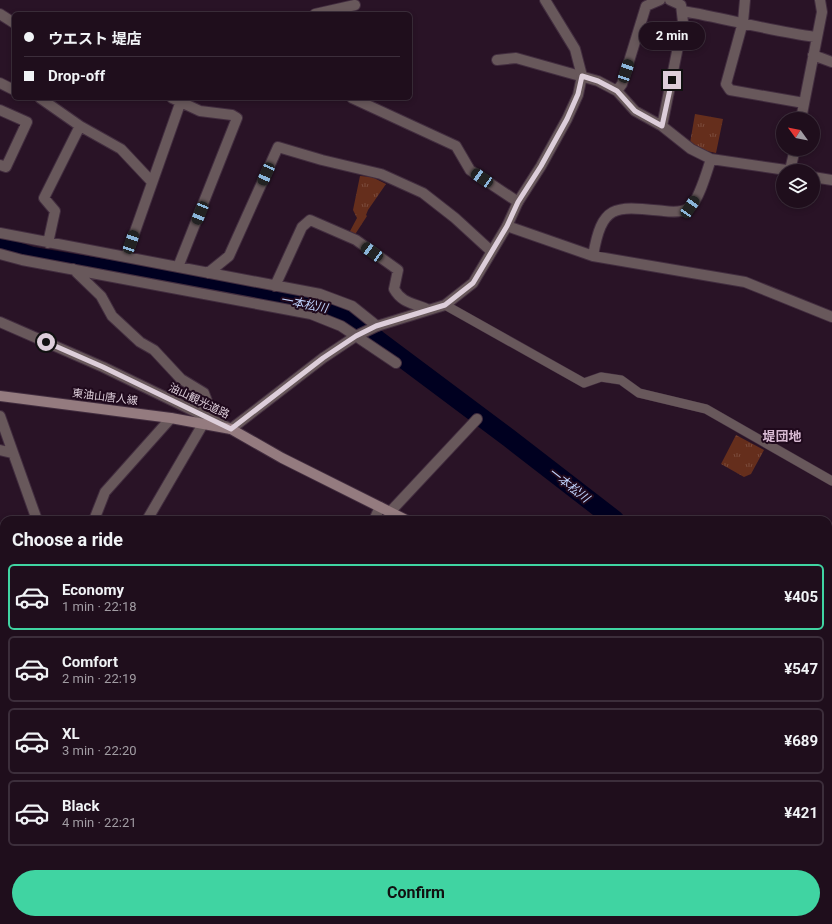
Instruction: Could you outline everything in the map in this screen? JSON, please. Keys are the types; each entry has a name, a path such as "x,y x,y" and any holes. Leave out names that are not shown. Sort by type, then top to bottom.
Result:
{"main road":[{"name":"東油山唐人線","path":"0,396 171,418 202,419 231,429"},
{"name":"油山観光道路","path":"231,429 282,458 398,516"}],"street":[{"path":"231,429 323,358 358,335 374,327 427,309 445,305 473,283 507,226 518,202 541,166 567,119 578,94 582,76 575,49 545,0"},
{"path":"617,91 622,84 646,6 660,0"},
{"path":"670,0 682,5 781,32 816,37"},
{"path":"745,0 742,22 726,84 730,90 804,103"},
{"path":"802,112 822,12 820,0"},
{"path":"662,126 682,33 682,5"},
{"path":"324,12 353,6"},
{"path":"0,14 12,22"},
{"path":"813,55 832,62"},
{"path":"497,60 516,58 598,81 617,91 635,111 662,126 691,149 711,159 776,169"},
{"path":"0,83 12,89"},
{"path":"43,100 80,126 121,149 152,182"},
{"path":"126,257 178,100 200,111 232,115 237,118 178,267"},
{"path":"356,100 456,146 470,170 518,202"},
{"path":"0,110 27,122 6,167 0,165"},
{"path":"48,243 55,211 44,198 80,126"},
{"path":"208,273 229,256 278,147 381,174 423,193 455,218 491,251"},
{"path":"593,256 600,229 606,216 613,212 619,209 637,208 675,213 690,207 696,199 711,159"},
{"path":"820,178 832,180"},
{"path":"275,286 302,226 310,220 356,240 395,268 398,273 394,289 397,295 402,300 427,309"},
{"path":"507,226 593,256 745,282 832,317"},
{"path":"0,233 320,294 352,306 374,327"},
{"path":"0,254 22,260 311,314 341,326 358,335 396,363"},
{"path":"72,269 101,296 112,316 140,342 154,350 181,379 204,393 207,401 202,419 149,516"},
{"path":"445,305 584,383 601,377 621,380 639,393 706,409 832,481"},
{"name":"油山観光道路","path":"0,322 103,367 202,419"},
{"path":"0,416 36,516"},
{"path":"96,516 105,492 171,418"},
{"path":"390,512 477,419"},
{"path":"0,450 12,453"},
{"path":"376,516 380,507"}],"green space":[{"path":"695,114 723,119 716,153 702,150 690,143"},
{"path":"360,176 372,177 386,184 368,210 367,216 354,236 349,233 357,218 353,210"},
{"path":"736,435 764,450 751,474 744,477 721,464"}],"waterway":[{"name":"一本松川","path":"0,246 31,256 329,307 361,325 378,340 610,516"}],"district":[{"name":"堤団地","path":"782,436"}],"route":[{"path":"46,342 103,367 231,429 323,358 356,336 376,326 427,309 445,305 473,283 507,226 518,202 541,166 567,119 578,94 582,76 598,81 617,91 635,111 662,126 672,80"}]}
